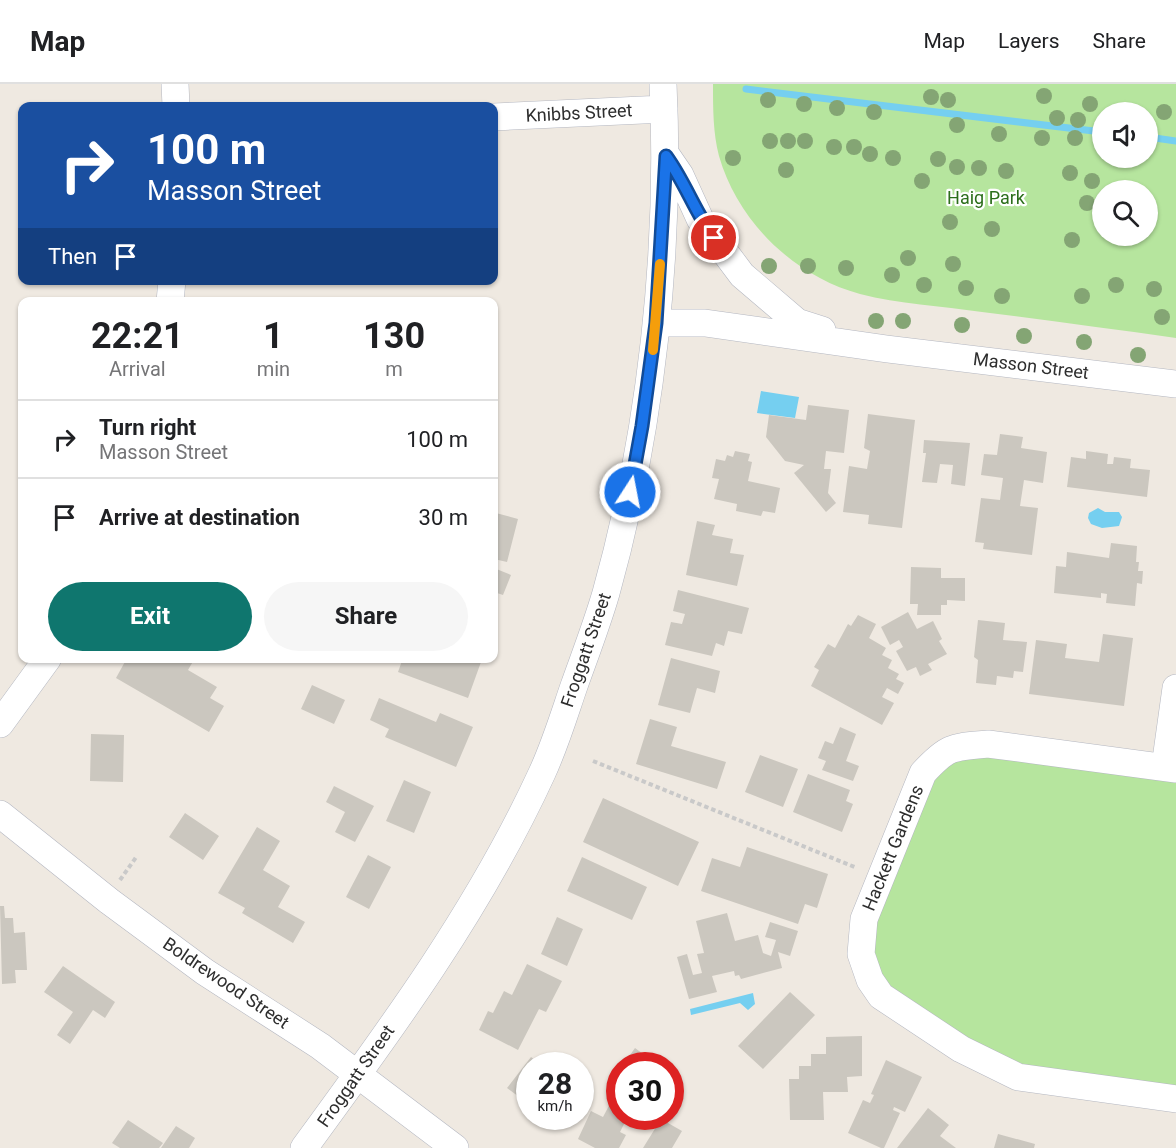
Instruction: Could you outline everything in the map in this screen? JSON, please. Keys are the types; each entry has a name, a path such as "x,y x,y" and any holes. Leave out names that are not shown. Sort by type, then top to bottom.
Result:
{"street":[{"path":"175,84 176,102"},
{"name":"Knibbs Street","path":"498,117 664,96"},
{"name":"Froggatt Street","path":"304,1148 441,957 495,865 543,771 606,595 642,426 656,323 666,156 664,96"},
{"name":"Masson Street","path":"666,156 680,175 700,219 742,275 797,322 887,349"},
{"name":"Masson Street","path":"656,323 705,323 887,349 1176,384"},
{"path":"0,724 44,663"},
{"name":"Hackett Gardens","path":"1176,688 1171,768 988,744 957,747 940,755 923,773 864,919 861,954 870,980 881,996 961,1049 1018,1077 1176,1099"},
{"name":"Boldrewood Street","path":"0,814 109,901 205,972 320,1046 454,1148"}],"path":[{"path":"593,761 857,868"},
{"path":"120,880 137,856"}],"green space":[{"name":"Haig Park","path":"713,84 1176,84 1176,338 890,300 836,286 791,260 755,224 740,203 728,180 719,156 714,129"},
{"path":"960,754 1176,777 1176,1088 1030,1070 999,1060 897,995 876,973 871,931 930,784"}],"water":[{"path":"761,391 799,397 795,418 757,413"},
{"path":"1098,508 1105,512 1119,512 1122,517 1119,526 1102,528 1091,524 1088,518 1089,513"},
{"path":"753,993 755,1004 748,1010 740,1003 691,1015 690,1009"}],"building":[{"path":"808,405 849,410 844,453 826,451 824,469 831,469 828,493 836,503 826,512 794,473 804,465 785,461 766,437 769,415 806,420"},
{"path":"868,414 915,420 902,528 868,524 869,515 843,512 849,466 867,469 870,451 864,448"},
{"path":"1000,434 1023,437 1021,448 1047,452 1043,483 1024,480 1020,506 1038,508 1032,555 983,549 984,543 975,542 981,498 1000,500 1003,478 981,475 984,454 997,455"},
{"path":"924,440 970,443 965,486 951,484 953,465 940,464 937,483 922,482 926,453 923,453"},
{"path":"735,451 750,454 748,461 752,462 748,481 780,488 775,513 763,511 761,516 736,511 737,504 714,499 719,479 712,478 716,459 725,461 727,455 733,457"},
{"path":"1086,451 1108,454 1107,464 1113,464 1114,457 1131,459 1130,468 1150,470 1147,497 1067,487 1071,457 1086,459"},
{"path":"498,514 518,519 507,562 498,560"},
{"path":"697,521 715,525 712,535 733,539 730,553 744,555 737,586 686,575"},
{"path":"1111,543 1137,546 1138,571 1143,571 1142,584 1137,583 1135,606 1106,603 1107,594 1101,593 1101,598 1054,593 1056,566 1066,567 1067,552 1109,558"},
{"path":"911,567 941,568 941,578 965,578 965,601 947,600 947,605 941,605 941,615 917,615 918,604 910,604"},
{"path":"498,570 511,575 503,595 498,593"},
{"path":"678,590 749,608 742,634 728,631 724,646 716,643 712,656 665,645 671,622 682,624 685,614 673,611"},
{"path":"908,612 917,629 933,621 942,639 939,641 947,654 928,664 932,670 920,676 916,667 907,671 896,651 903,647 899,640 890,645 881,627"},
{"path":"858,615 876,624 869,638 886,648 882,655 892,660 888,668 899,674 896,679 904,683 898,694 887,688 882,697 894,703 882,725 811,686 819,670 814,667 828,644 835,648 848,624 851,626"},
{"path":"978,620 1005,623 1003,640 1027,642 1023,672 1014,671 1013,678 997,676 996,685 976,683 978,660 974,657"},
{"path":"1103,634 1133,638 1124,706 1029,694 1036,640 1067,644 1065,658 1099,662"},
{"path":"671,658 720,671 715,693 697,688 690,713 658,705"},
{"path":"124,663 192,663 188,670 217,687 210,698 224,706 209,732 116,678"},
{"path":"401,663 481,663 468,698 398,672"},
{"path":"312,685 345,700 334,724 301,709"},
{"path":"379,698 436,722 440,713 473,727 456,767 385,737 389,729 370,720"},
{"path":"650,719 677,727 671,746 726,762 717,789 636,764"},
{"path":"840,727 856,734 846,761 859,766 853,781 822,770 826,761 818,758 825,741 833,744"},
{"path":"91,734 124,735 123,782 90,781"},
{"path":"760,755 798,769 783,807 745,792"},
{"path":"808,774 850,790 846,801 853,804 842,832 793,812"},
{"path":"404,780 431,792 414,833 386,821"},
{"path":"334,786 374,806 355,842 335,832 345,812 326,802"},
{"path":"603,798 699,842 678,886 583,842"},
{"path":"185,813 219,836 203,860 169,837"},
{"path":"257,827 280,841 263,870 290,886 278,907 305,922 293,943 242,913 245,908 218,893"},
{"path":"747,847 828,874 817,908 805,904 798,924 701,891 712,858 740,867"},
{"path":"368,855 391,867 369,909 346,897"},
{"path":"582,857 647,887 632,920 567,891"},
{"path":"0,906 4,906 5,918 13,918 14,933 25,932 27,970 15,970 16,983 2,984"},
{"path":"727,913 735,941 758,935 763,953 771,956 776,940 765,937 770,922 798,931 790,956 778,952 782,968 741,979 739,975 735,976 734,971 712,976 717,992 689,999 677,957 687,954 693,975 702,973 697,954 704,953 696,921"},
{"path":"557,917 583,929 567,966 541,954"},
{"path":"527,964 562,981 546,1012 539,1009 518,1050 479,1030 488,1011 493,1013 504,991 512,995"},
{"path":"63,966 115,1002 105,1018 93,1010 70,1044 57,1035 73,1012 44,992"},
{"path":"790,992 815,1015 763,1069 738,1046"},
{"path":"862,1036 862,1076 847,1077 848,1092 823,1092 824,1120 790,1120 789,1079 799,1079 799,1066 811,1066 811,1054 826,1054 826,1037"},
{"path":"886,1060 922,1077 905,1112 894,1107 893,1110 900,1113 884,1148 881,1148 848,1133 863,1100 870,1103 874,1095 871,1094"},
{"path":"516,1076 516,1095 507,1088"},
{"path":"928,1108 949,1125 940,1136 956,1148 897,1148"},
{"path":"606,1111 606,1130 621,1130 620,1132 626,1135 619,1148 595,1148 578,1139 582,1130 594,1130 594,1112 603,1117"},
{"path":"128,1120 163,1143 159,1148 120,1148 112,1143"},
{"path":"176,1126 195,1138 189,1148 161,1148"},
{"path":"654,1130 682,1131 672,1148 643,1148"},
{"path":"998,1134 1035,1144 1034,1148 994,1148"}],"waterway":[{"path":"746,89 1092,131"},
{"path":"1158,138 1176,141"}],"slow traffic":[{"path":"653,350 660,264"}],"route":[{"path":"630,492 642,426 656,323 666,156 680,175 700,219 714,238"}]}
